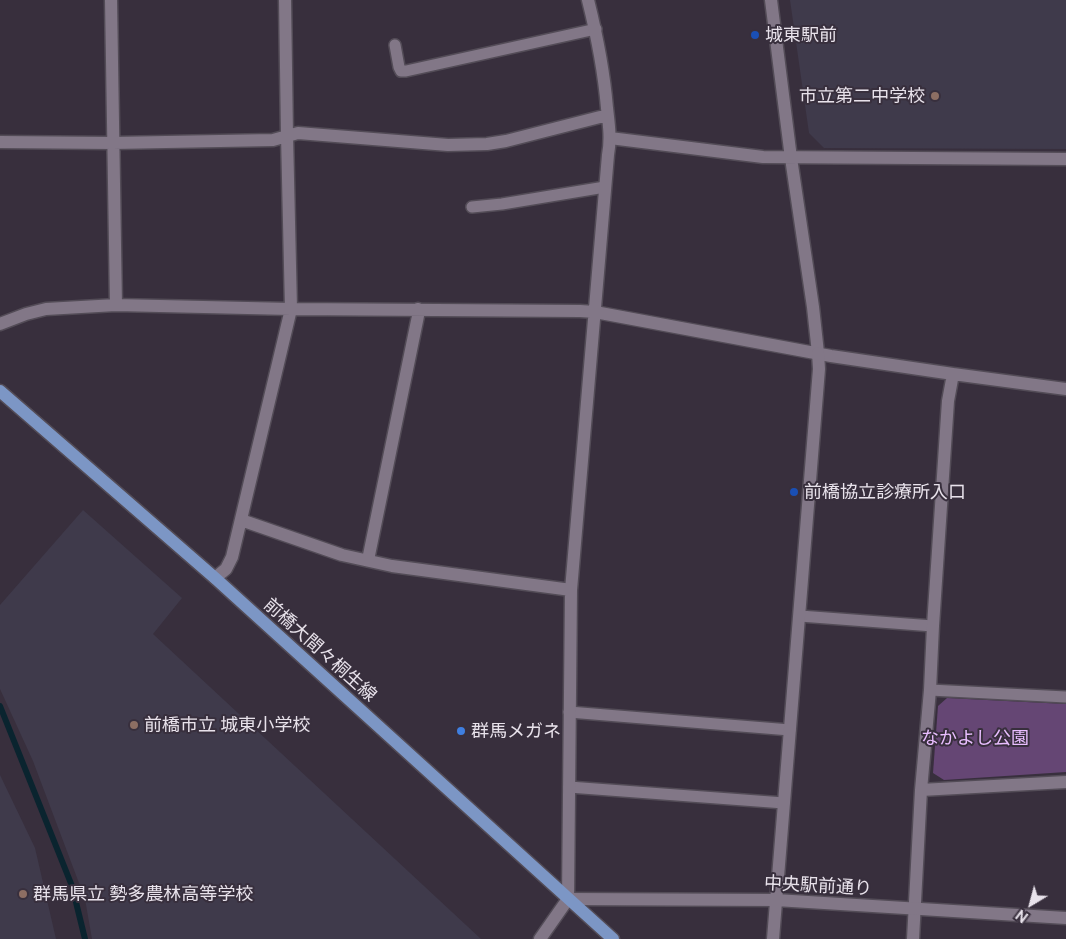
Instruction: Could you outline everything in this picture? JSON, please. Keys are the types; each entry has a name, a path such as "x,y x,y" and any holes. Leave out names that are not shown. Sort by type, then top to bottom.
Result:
{"main road":[{"name":"前橋大間々桐生線","path":"0,391 215,578 613,939"}],"street":[{"path":"111,0 116,305"},
{"path":"215,578 226,569 232,557 291,308 285,0"},
{"path":"540,939 568,899 568,712 571,590 610,138 605,85 596,30 588,0"},
{"path":"772,0 813,308 819,369 773,939"},
{"path":"0,142 114,143 273,140 298,133 448,145 478,145 506,141 608,116"},
{"path":"610,138 763,157 1066,158"},
{"path":"0,324 46,309 116,305 594,312 818,353 952,374 1066,389"},
{"path":"368,560 418,309"},
{"path":"913,939 921,790 930,690 932,626 948,402 952,374"},
{"path":"241,520 342,555 401,567 571,590"},
{"path":"921,790 1066,782"},
{"name":"中央駅前通り","path":"568,899 776,900 1066,918"}],"lane":[{"path":"395,45 399,68 401,71 406,71 596,30"},
{"path":"472,207 502,204 605,186"},
{"path":"800,616 932,626"},
{"path":"930,690 1066,697"},
{"path":"568,712 790,730"},
{"path":"569,787 784,803"}],"shaded area":[{"name":"市立第二中学校","path":"790,0 1066,0 1066,149 824,148 809,133"},
{"name":"前橋市立 城東小学校","path":"83,510 182,598 153,634 481,939 92,939 85,899 33,761 0,689 0,605"},
{"name":"群馬県立 勢多農林高等学校","path":"0,775 35,848 56,939 0,939"}],"green space":[{"name":"なかよし公園","path":"947,698 1066,704 1066,772 944,780 933,773 938,706"}],"waterway":[{"path":"0,706 72,886 85,939"}],"place":[{"name":"城東駅前","path":"755,35"},
{"name":"市立第二中学校","path":"935,96"},
{"name":"前橋協立診療所入口","path":"794,492"},
{"name":"前橋市立 城東小学校","path":"134,725"},
{"name":"群馬メガネ","path":"461,731"},
{"name":"群馬県立 勢多農林高等学校","path":"23,894"}]}
